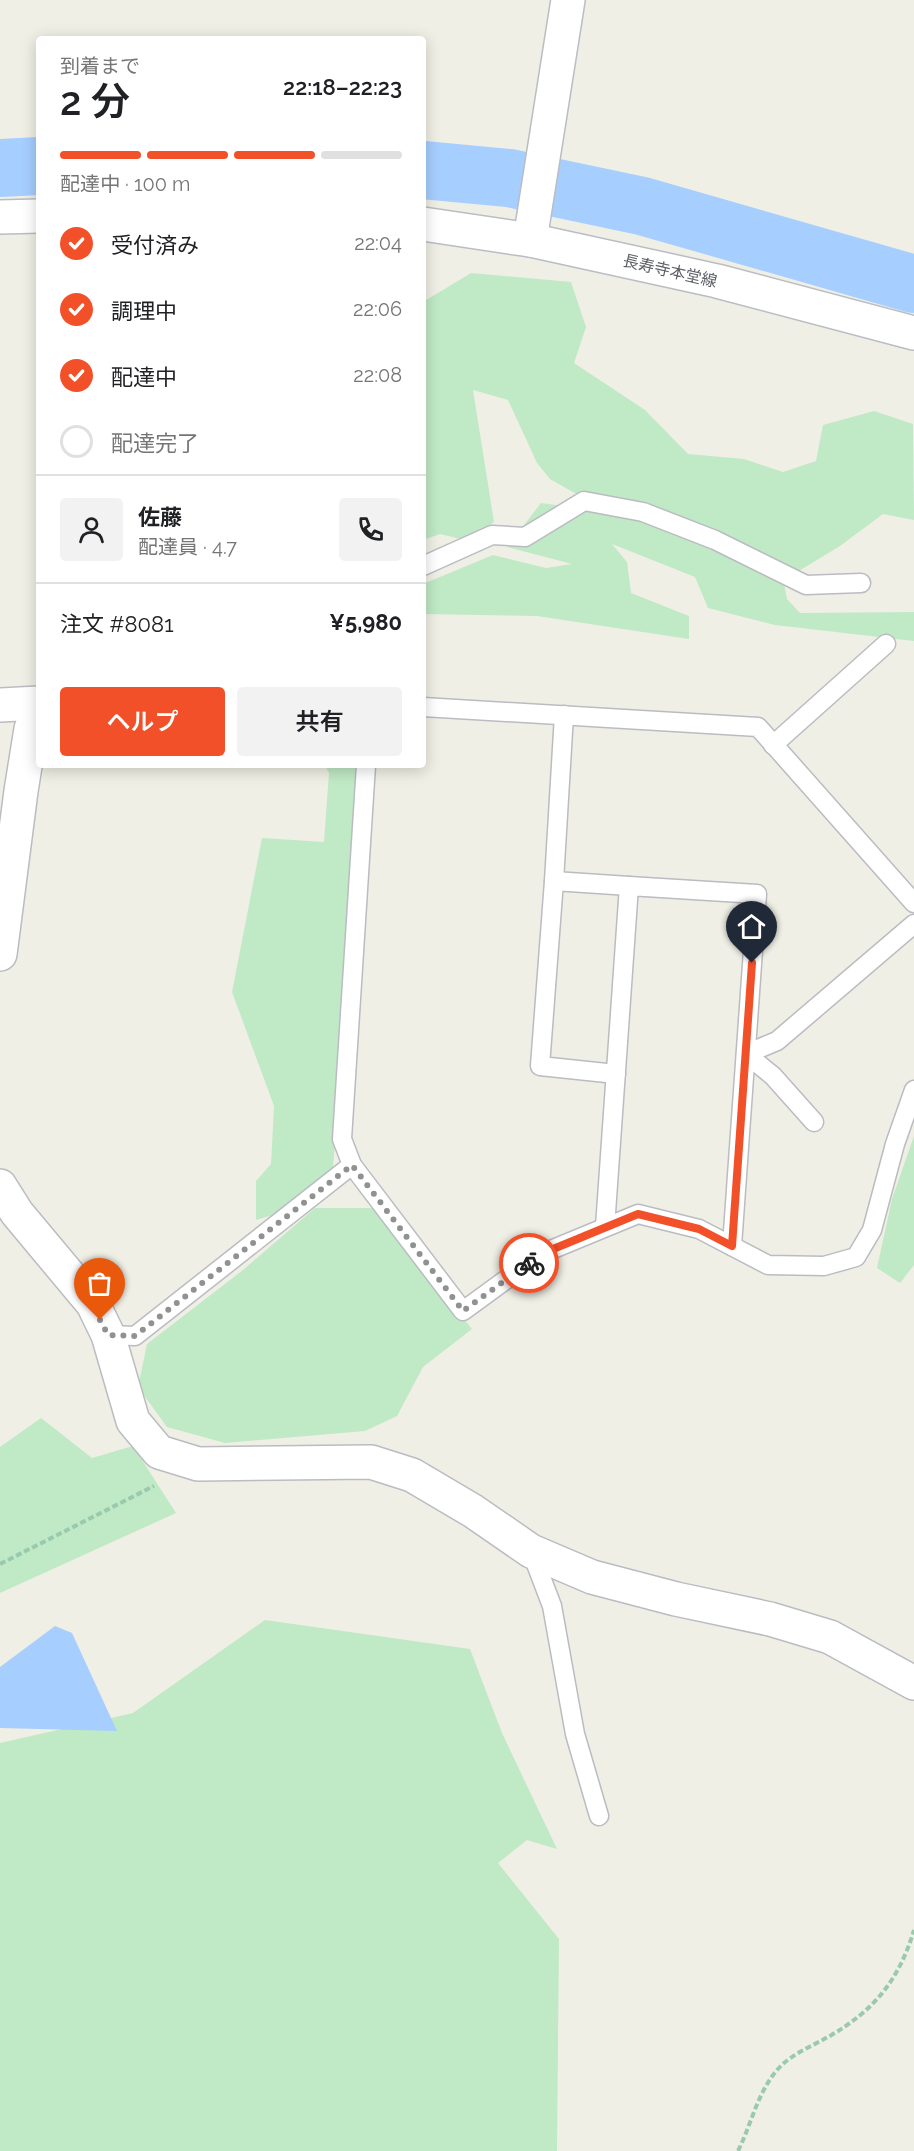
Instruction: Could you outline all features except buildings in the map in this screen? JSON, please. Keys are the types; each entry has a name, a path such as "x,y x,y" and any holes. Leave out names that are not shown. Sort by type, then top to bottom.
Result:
{"street":[{"path":"530,240 568,0"},
{"path":"0,217 36,216"},
{"name":"長寿寺本堂線","path":"426,224 530,240 717,281 914,333"},
{"path":"0,705 36,704"},
{"path":"0,954 21,791 31,729 36,713"},
{"path":"1,1192 93,1304 108,1335 133,1421 159,1452 198,1464 370,1462 412,1475 473,1511 531,1551 592,1577 675,1599 770,1619 830,1637 914,1683"}],"lane":[{"path":"426,565 492,535 525,537 584,501 643,512 715,540 806,585 861,583"},
{"path":"773,745 886,644"},
{"path":"426,707 758,727 914,903"},
{"path":"564,715 540,1066 616,1074"},
{"path":"366,768 342,1139 352,1165 463,1311 541,1254 638,1214 699,1229 768,1265 824,1266 856,1257 872,1230 895,1144 914,1090"},
{"path":"554,880 757,894 732,1246"},
{"path":"605,1227 629,886"},
{"path":"746,1054 777,1041 914,924"},
{"path":"746,1054 773,1076 814,1122"},
{"path":"108,1335 135,1336 352,1165"},
{"path":"531,1551 552,1606 575,1734 599,1816"}],"path":[{"path":"0,1564 198,1464"},
{"path":"738,2151 763,2089 780,2067 853,2023 882,1996 907,1953 914,1930"}],"green space":[{"path":"471,273 571,282 586,327 574,363 645,410 688,454 744,459 783,472 816,461 823,425 874,411 913,424 914,520 883,514 840,546 797,572 578,495 550,479 537,463 508,400 473,390 494,522 469,541 440,534 426,539 426,300"},
{"path":"541,503 654,518 782,573 787,599 800,613 914,612 914,641 775,625 708,608 695,577 612,544 627,562 631,593 689,616 689,639 537,616 426,614 426,583 493,555 546,568 572,564 507,547"},
{"path":"326,768 356,768 361,773 333,1169 283,1212 256,1220 256,1181 271,1164 274,1106 232,992 262,838 324,842 329,773"},
{"path":"914,1136 914,1265 900,1283 877,1268 892,1199"},
{"path":"315,1208 375,1208 472,1329 423,1367 397,1416 365,1431 225,1443 167,1427 138,1387 147,1344 243,1270"},
{"path":"41,1418 92,1458 133,1446 176,1513 0,1593 0,1447"},
{"path":"265,1620 470,1649 502,1733 557,1849 527,1840 498,1863 559,1939 557,2151 0,2151 0,1743 133,1713"}],"water":[{"path":"55,1626 72,1633 117,1731 0,1728 0,1667"}],"waterway":[{"path":"0,168 36,166"},
{"path":"426,170 509,178 642,206 914,284"}],"way so far":[{"path":"100,1320 108,1335 135,1336 352,1165 463,1311 529,1263"}],"route":[{"path":"529,1263 541,1254 638,1214 699,1229 732,1246 752,963"}]}
